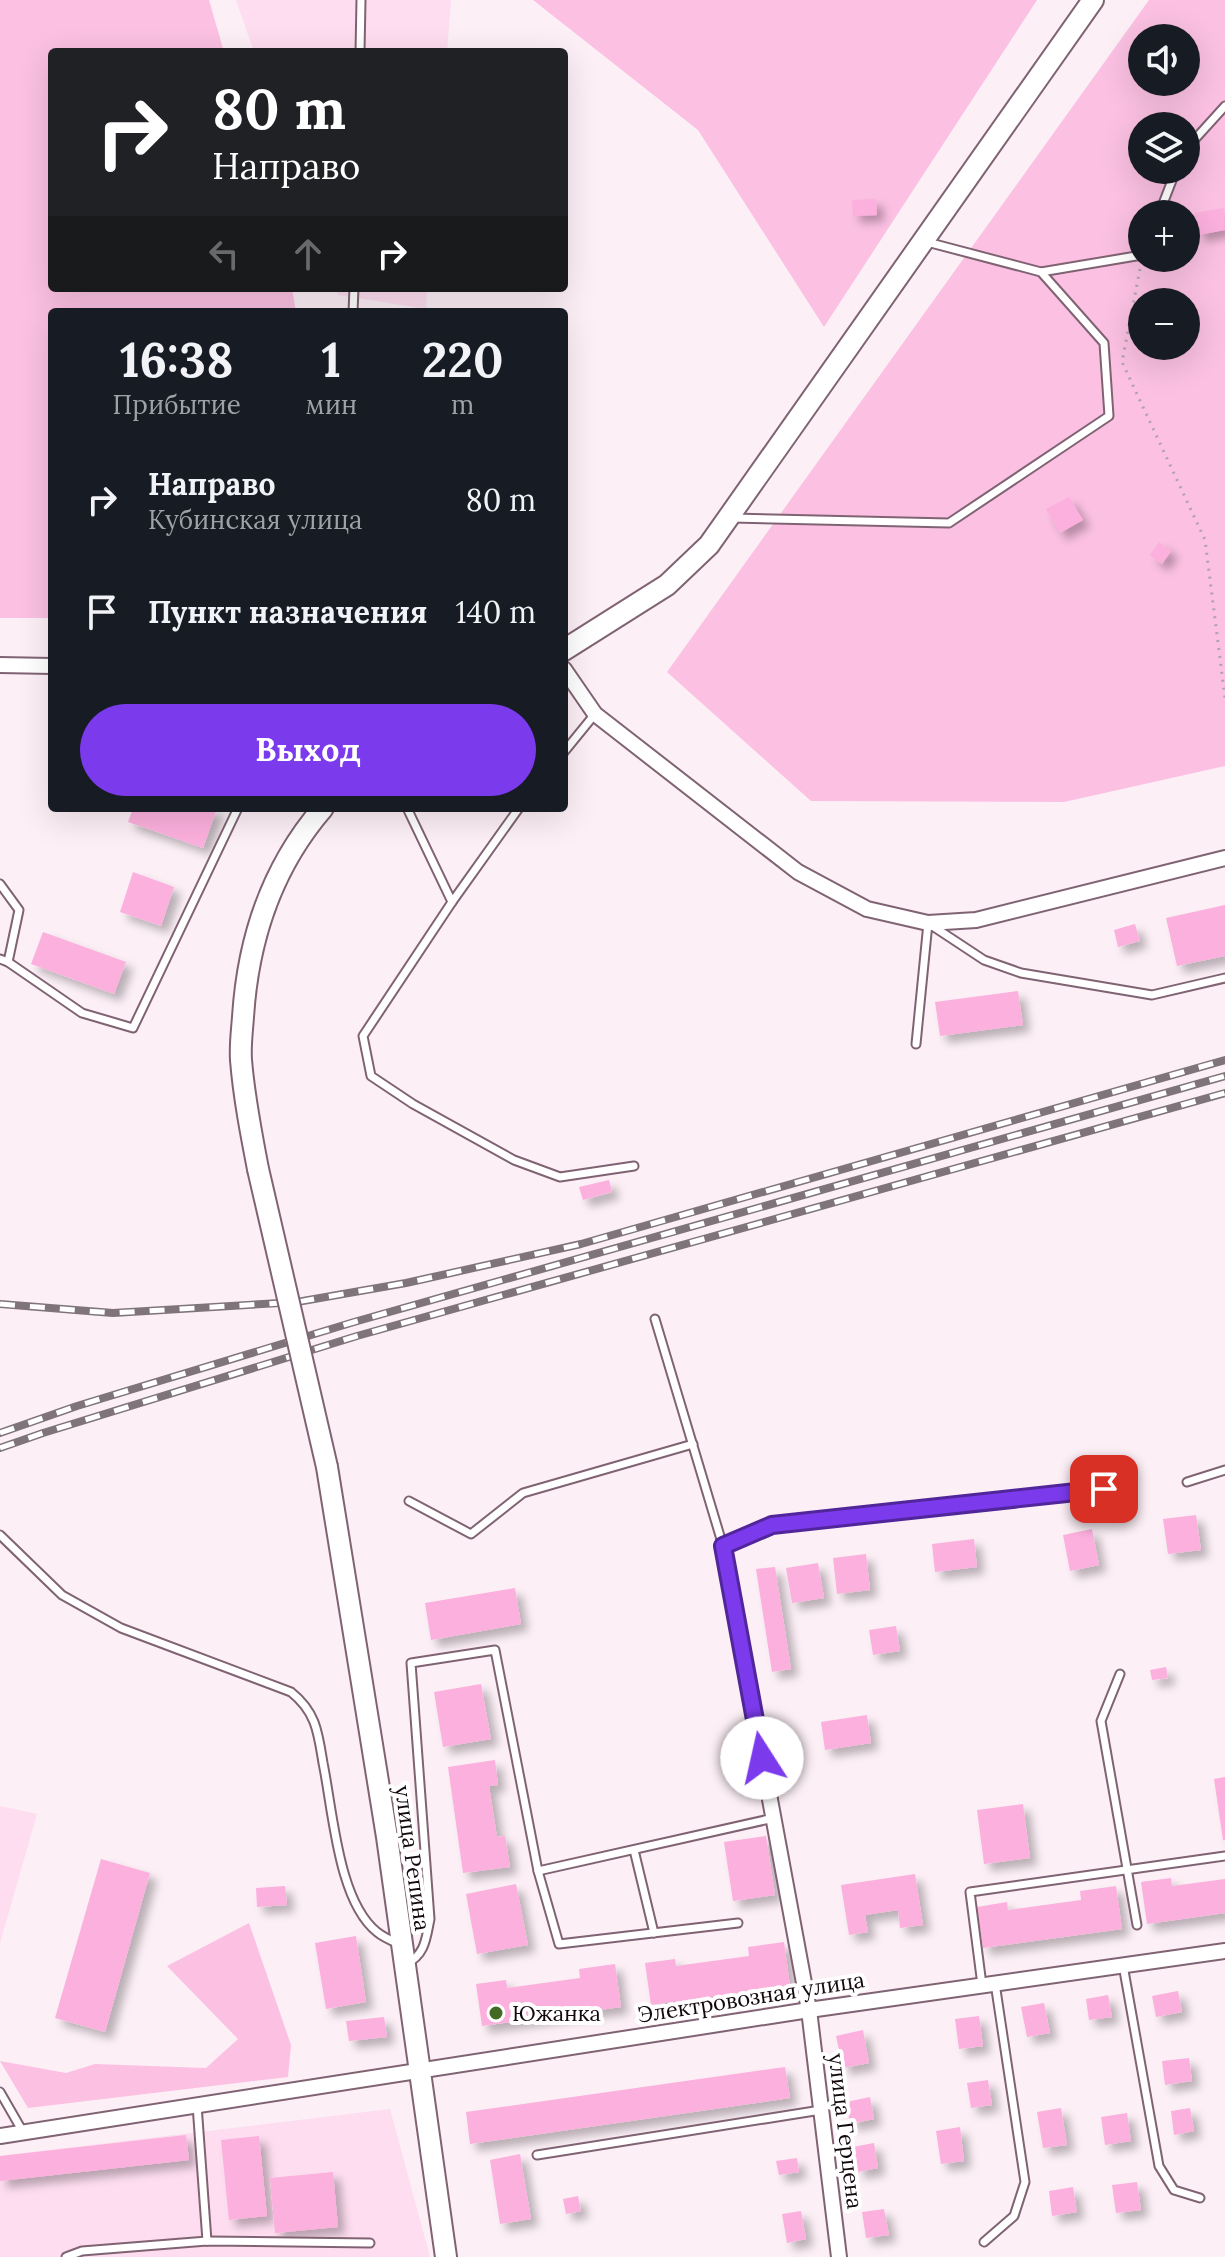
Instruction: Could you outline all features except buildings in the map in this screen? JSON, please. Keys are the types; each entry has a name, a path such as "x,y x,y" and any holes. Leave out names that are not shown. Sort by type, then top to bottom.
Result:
{"main road":[{"path":"568,647 667,585 709,545 1093,0"},
{"name":"улица Репина","path":"320,812 291,852 268,895 252,944 244,996 241,1056 246,1111 258,1169 327,1467 387,1837 446,2257"}],"street":[{"path":"0,665 48,666"},
{"path":"568,675 595,714 798,872 867,909 928,923 976,920 1225,858"},
{"path":"723,1546 772,1525 1104,1489"},
{"name":"улица Герцена","path":"723,1546 809,2010 839,2257"},
{"name":"Электровозная улица","path":"0,2136 809,2010 1225,1951"}],"lane":[{"path":"360,48 361,0"},
{"path":"1200,134 1225,106"},
{"path":"922,241 1041,272 1128,258"},
{"path":"730,518 949,523 1109,416 1104,343 1041,272"},
{"path":"568,747 595,714"},
{"path":"0,884 19,910 4,960 82,1013 133,1028 236,812"},
{"path":"409,812 452,902"},
{"path":"516,812 363,1036 371,1076 413,1104 514,1160 560,1177 634,1166"},
{"path":"916,1044 928,923 984,960 1021,973 1152,995 1225,978"},
{"path":"655,1319 723,1546"},
{"path":"409,1501 471,1534 523,1493 693,1444"},
{"path":"1187,1482 1225,1470"},
{"path":"0,1535 62,1595 121,1628 291,1692 305,1704 317,1729 348,1889 361,1914 402,1955 417,1959 424,1948 430,1919 411,1663 495,1650 538,1871 559,1944 738,1923"},
{"path":"1120,1674 1101,1721 1137,1925"},
{"path":"538,1871 774,1818"},
{"path":"634,1850 654,1933"},
{"path":"984,2242 1014,2216 1025,2182 970,1892 1225,1856"},
{"path":"1123,1965 1159,2166 1174,2190 1200,2198"},
{"path":"0,2092 23,2132"},
{"path":"197,2105 207,2241"},
{"path":"537,2155 821,2110"},
{"path":"66,2257 82,2251 207,2241 370,2243"}],"path":[{"path":"1139,272 1122,362 1205,540 1225,698"}],"shaded area":[{"path":"0,0 209,0 223,48 48,48 48,292 293,292 295,308 48,308 48,618 0,618"},
{"path":"236,0 451,0 447,48 253,48"},
{"path":"533,0 1037,0 824,327 698,130"},
{"path":"1149,0 1225,0 1225,766 1064,802 811,801 667,672 1128,29 1128,96 1200,96 1200,24 1132,24"},
{"path":"337,292 427,292 426,308 420,308 338,295"},
{"path":"0,1806 37,1814 0,1943"},
{"path":"249,1923 291,2045 288,2077 28,2108 0,2061 66,2073 95,2064 206,2068 238,2039 167,1966"},
{"path":"390,2109 430,2257 0,2257 0,2156"}],"railway":[{"path":"0,1304 113,1313 297,1302 406,1283 581,1244 1225,1060"},
{"path":"0,1433 77,1406 354,1322 1225,1076"},
{"path":"0,1448 357,1336 1225,1093"}],"place":[{"name":"Южанка","path":"496,2013"}],"route":[{"path":"762,1758 723,1546 772,1525 1104,1489"}]}
